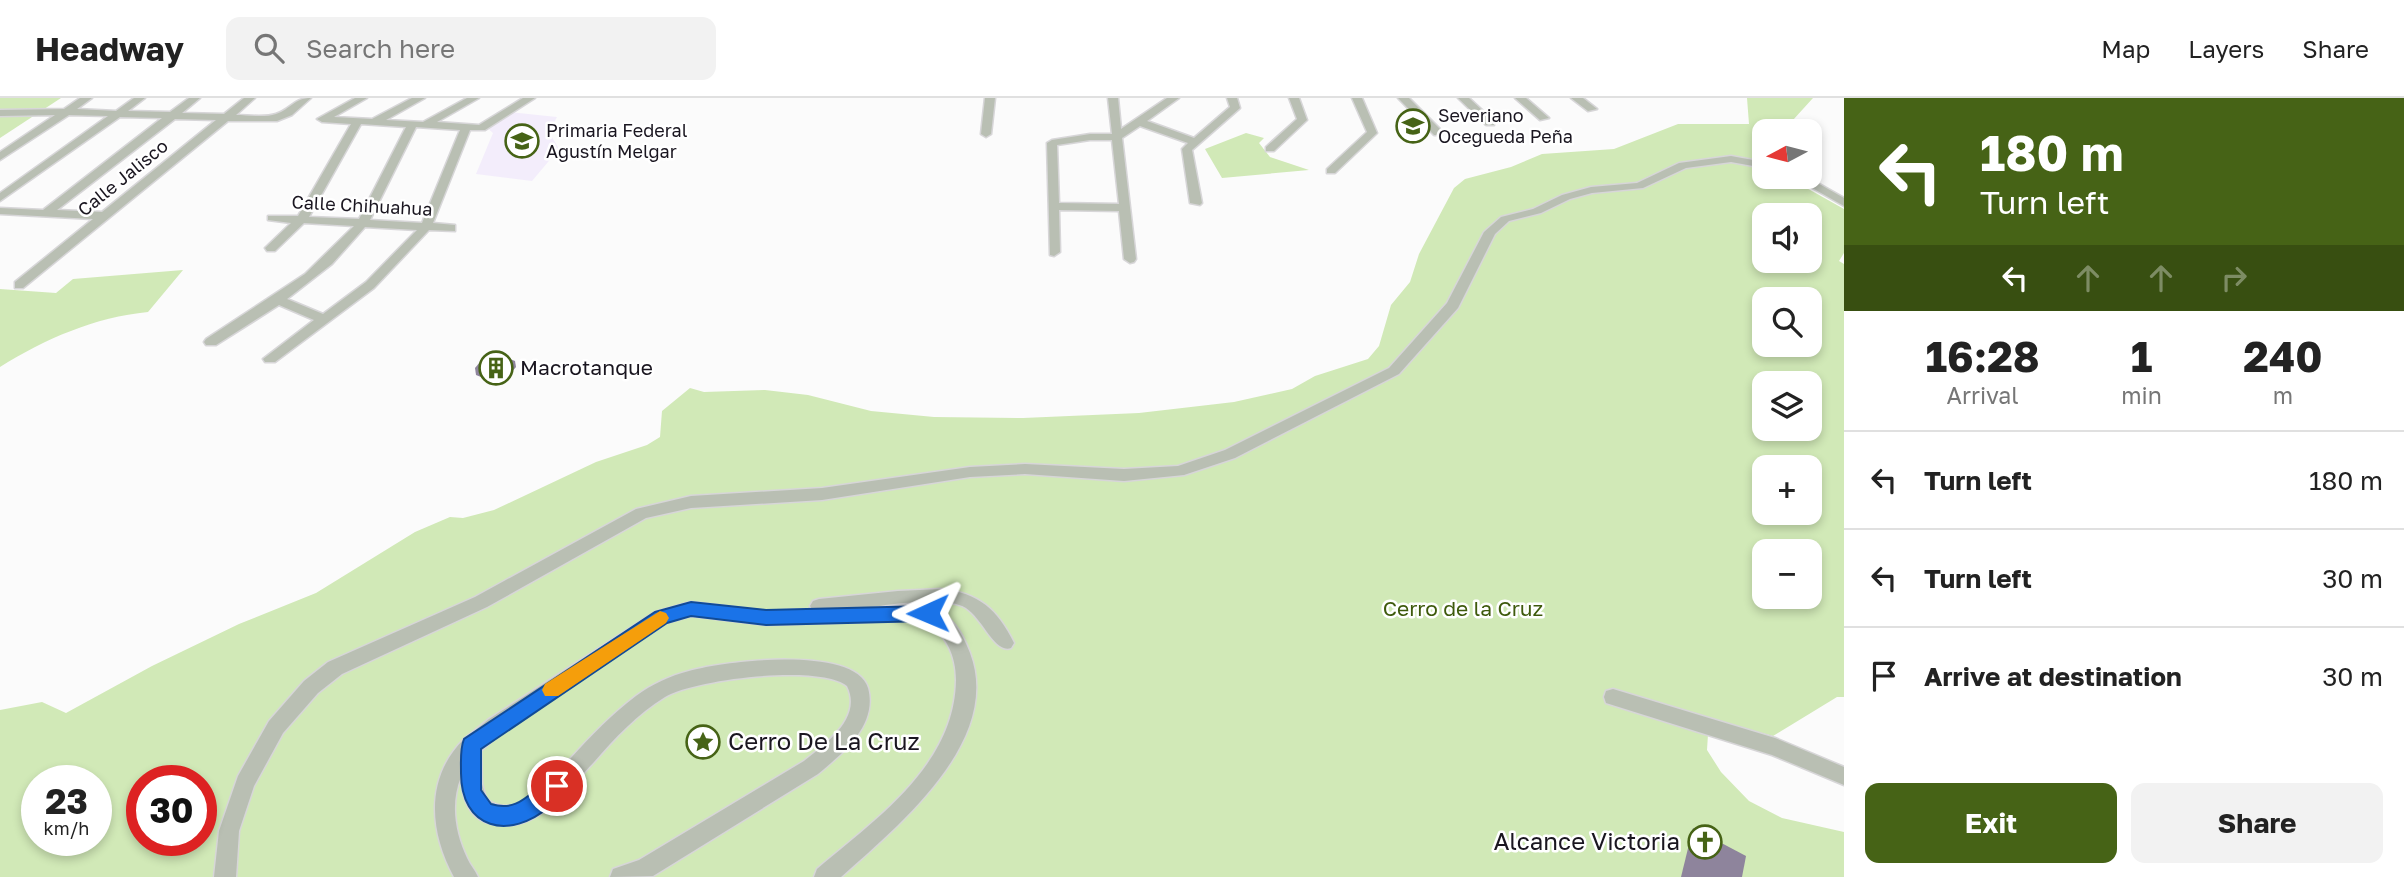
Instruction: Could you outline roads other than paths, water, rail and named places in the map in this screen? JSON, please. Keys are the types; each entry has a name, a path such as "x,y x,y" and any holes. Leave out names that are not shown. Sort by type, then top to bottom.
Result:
{"street":[{"path":"0,157 87,98"},
{"path":"0,198 140,98"},
{"path":"46,213 195,98"},
{"name":"Calle Jalisco","path":"19,285 250,98"},
{"path":"0,113 119,113 273,119 288,113 306,98"},
{"path":"362,98 322,119 481,128 530,98"},
{"path":"371,123 421,98"},
{"path":"211,342 278,300 319,268 362,223 418,125 474,98"},
{"path":"986,134 990,98"},
{"path":"1113,98 1130,259"},
{"path":"1054,252 1052,143 1090,137 1117,137 1174,98"},
{"path":"1196,202 1187,149 1235,107 1233,98"},
{"path":"1270,149 1302,120 1294,98"},
{"path":"1331,171 1373,133 1357,98"},
{"path":"1403,98 1438,133"},
{"path":"1463,98 1490,123"},
{"path":"1520,98 1544,118"},
{"path":"1576,98 1592,109"},
{"path":"271,248 301,220 357,122"},
{"path":"1140,122 1195,142"},
{"path":"270,359 370,285 426,227 466,127"},
{"path":"225,877 229,831 245,783 276,727 311,687 335,668 481,602 642,513 691,502 822,494 970,472 1026,469 1124,475 1179,471 1230,454 1394,371 1453,305 1478,261 1490,232 1504,219 1537,211 1566,197 1591,190 1639,186 1683,165 1731,159 1752,163"},
{"path":"1819,189 1844,204"},
{"path":"1053,206 1125,208"},
{"path":"0,211 104,216"},
{"name":"Calle Chihuahua","path":"272,218 451,228"},
{"path":"278,300 326,320"},
{"path":"775,616 784,608 949,595 970,602 994,626 1005,643"},
{"path":"467,877 445,829 443,796 455,766 471,745 661,617 691,609 775,616 928,613 953,634 964,660 968,689 957,733 931,777 825,877"},
{"path":"471,745 471,790 475,802 484,811 498,816 513,815 529,810 543,801 637,708 677,683 696,676 736,670 819,669 847,674 858,685 863,701 860,717 845,738 793,781 645,869 621,877"},
{"path":"1613,697 1775,747 1844,776"}],"place":[{"name":"Severiano Ocegueda Peña","path":"1413,126"},
{"name":"Primaria Federal Agustín Melgar","path":"522,141"},
{"name":"Macrotanque","path":"496,368"},
{"name":"Cerro De La Cruz","path":"703,742"},
{"name":"Alcance Victoria","path":"1705,842"}],"park label":[{"name":"Cerro de la Cruz","path":"1463,609"}]}
